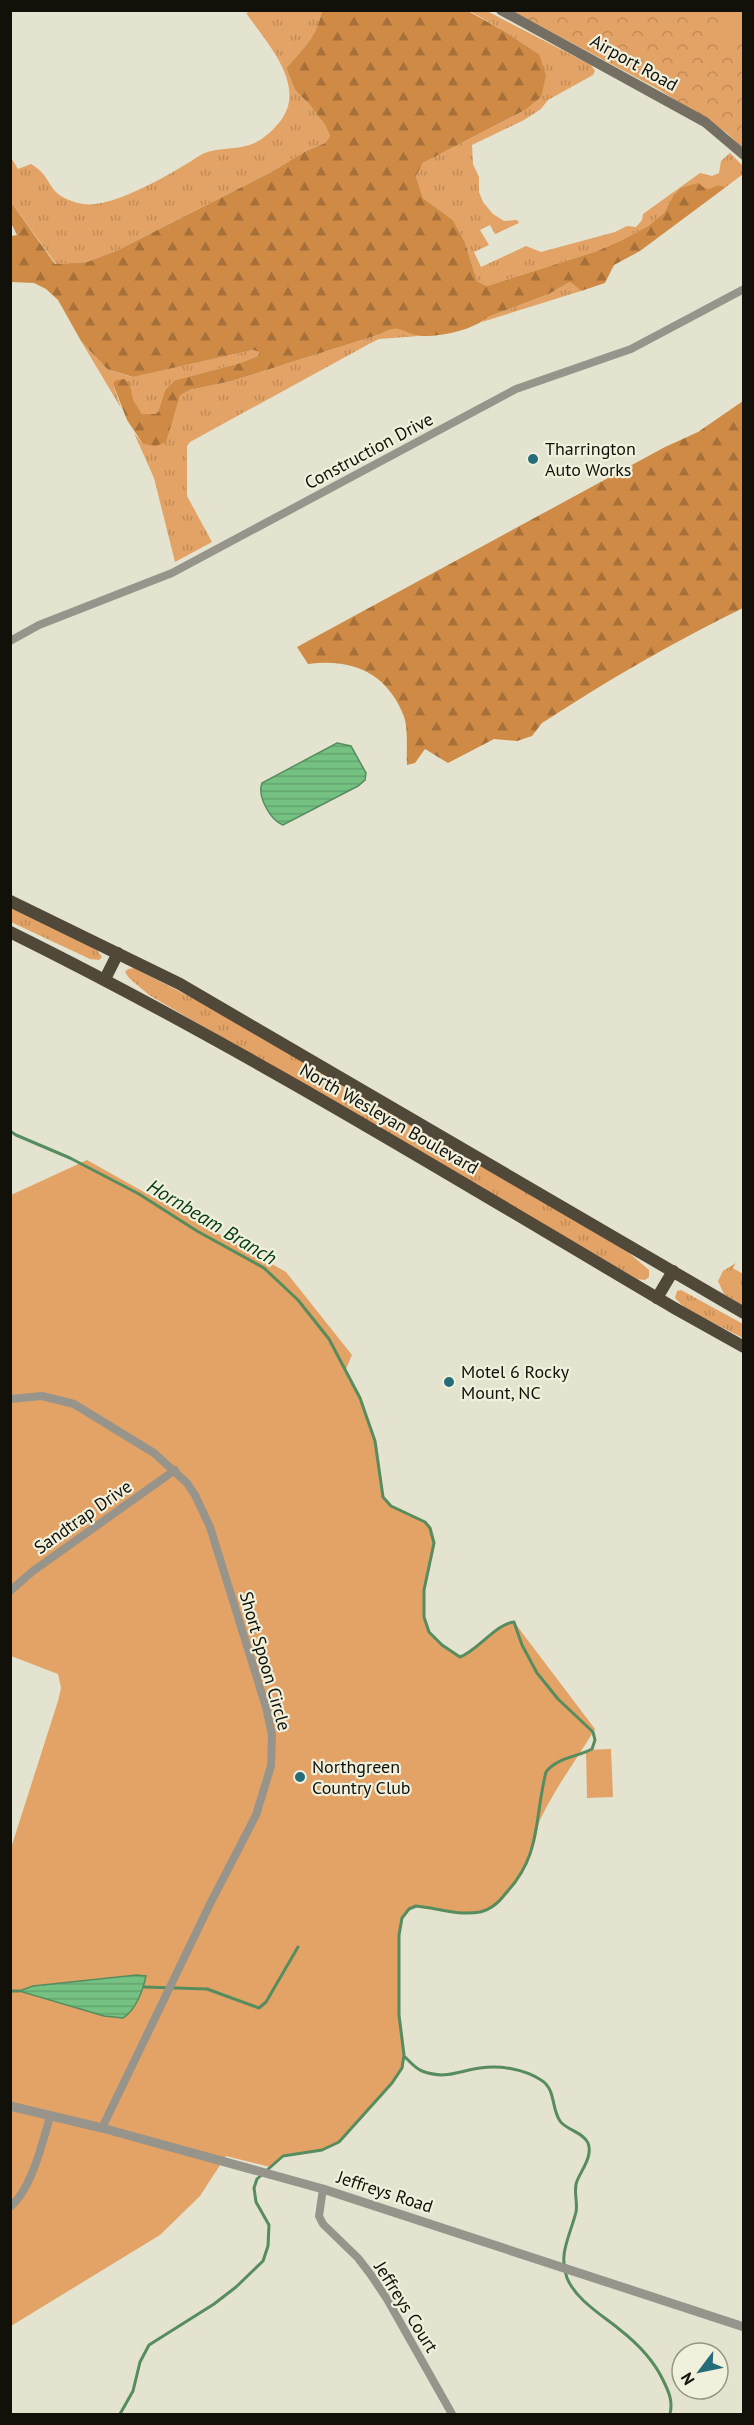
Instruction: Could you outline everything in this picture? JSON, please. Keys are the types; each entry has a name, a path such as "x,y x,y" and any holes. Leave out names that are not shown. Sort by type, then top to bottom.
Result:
{"highway":[{"name":"North Wesleyan Boulevard","path":"10,901 188,988 744,1313"},
{"name":"North Wesleyan Boulevard","path":"10,932 105,979 218,1041 744,1347"},
{"path":"105,979 118,952"},
{"path":"657,1298 672,1271"}],"main road":[{"name":"Airport Road","path":"501,10 705,122 744,156"}],"street":[{"name":"Construction Drive","path":"10,641 39,625 179,570 508,393 632,349 744,290"},
{"name":"Short Spoon Circle","path":"10,1399 42,1396 74,1404 129,1437 175,1470 195,1495 210,1527 266,1707 272,1736 271,1766 256,1815 204,1914 102,2128"},
{"name":"Sandtrap Drive","path":"10,1591 33,1571 175,1470"},
{"name":"Jeffreys Road","path":"10,2106 102,2128 322,2189 744,2327"},
{"path":"10,2207 29,2178 50,2117"},
{"name":"Jeffreys Court","path":"322,2189 319,2216 323,2224 358,2258 371,2275 387,2299 452,2415"}],"green space":[{"path":"256,10 322,11 313,35 286,68 295,90 325,125 330,136 325,143 118,250 87,262 56,264 11,202 10,156 18,169 31,164 39,169 56,192 70,201 96,204 143,188 205,153 245,146 259,140 277,125 286,111 289,97 288,82 282,67 246,13"},
{"path":"322,10 468,11 539,54 546,76 541,97 525,110 423,163 416,176 423,198 453,220 465,242 477,281 487,286 597,251 622,240 648,226 664,213 673,196 681,188 699,183 708,189 718,185 726,187 640,251 614,265 605,283 581,291 570,282 549,294 456,332 421,336 393,329 232,381 190,390 180,395 166,442 156,446 143,444 127,420 113,384 115,381 124,379 130,384 133,400 142,414 155,414 158,412 165,390 175,380 237,364 258,356 259,352 253,350 133,377 107,369 81,341 58,300 46,289 34,283 11,282 11,236 17,235 11,223 11,202 55,264 87,262 118,250 325,143 330,136 325,125 295,90 286,68 313,35"},
{"path":"468,10 487,11 591,65 595,71 593,75 548,100 541,109 524,120 472,145 473,164 479,177 479,192 483,202 493,214 504,221 517,220 519,223 495,234 490,225 480,230 489,245 474,252 481,267 526,246 541,252 615,232 627,226 636,227 642,220 643,214 700,173 712,176 719,173 721,161 730,153 744,167 743,174 726,187 718,185 709,190 673,196 664,213 648,226 597,251 487,286 477,281 465,242 453,220 423,198 416,176 423,163 525,110 539,54"},
{"path":"512,11 743,11 743,149 727,133 658,89"},
{"path":"716,11 743,11 743,39 725,44"},
{"path":"570,282 581,291 482,322 488,317 549,294"},
{"path":"391,328 403,329 419,336 379,339 190,442 187,446 187,496 212,542 175,562 154,478 134,433 143,444 180,394 232,381 381,334"},
{"path":"81,341 107,369 132,377 253,350 259,352 258,356 237,364 175,380 165,390 158,412 142,414 132,400 130,384 113,384 121,408"},
{"path":"743,401 743,608 666,648 591,692 542,723 532,736 517,741 494,739 448,763 425,749 415,763 407,765 405,720 396,700 387,688 377,678 352,666 339,663 308,664 297,647 665,447 698,432"},
{"path":"10,907 94,946 102,957 99,960 90,959 11,922"},
{"path":"134,968 206,1005 628,1252 649,1270 649,1277 645,1280 637,1279 149,995 125,972"},
{"name":"Northgreen Country Club","path":"87,1160 286,1272 352,1355 346,1369 372,1429 383,1497 387,1503 398,1510 425,1522 434,1538 424,1590 426,1627 442,1645 460,1657 474,1649 501,1627 514,1622 595,1729 546,1808 539,1822 532,1851 522,1872 502,1899 484,1910 468,1913 416,1906 409,1909 402,1918 399,1935 399,2009 404,2055 402,2068 392,2083 339,2142 322,2150 288,2154 270,2167 226,2156 200,2196 160,2235 11,2326 11,1848 61,1688 58,1674 11,1656 11,1195"},
{"path":"736,1263 733,1268 743,1274 743,1306 724,1294 718,1281 723,1271"},
{"path":"681,1290 743,1324 743,1338 686,1309 675,1298 677,1291"},
{"path":"611,1749 613,1797 587,1798 586,1750"}],"shaded area":[{"path":"337,743 351,746 366,773 365,780 358,786 283,825 278,822 269,813 263,801 262,783"},
{"path":"146,1976 143,1987 135,2005 123,2018 104,2016 19,1991 33,1986"}],"waterway":[{"name":"Hornbeam Branch","path":"10,1131 70,1158 139,1194 197,1231 264,1268 298,1300 329,1339 360,1398 375,1441 383,1497 391,1506 425,1522 430,1528 434,1543 424,1590 424,1617 429,1632 442,1645 460,1657 474,1649 501,1627 514,1622 522,1645 537,1673 558,1699 593,1732 595,1740 592,1749 561,1761 546,1772 535,1835 526,1864 518,1879 498,1902 484,1911 472,1913 416,1906 409,1909 402,1918 399,1935 399,2015 404,2055 402,2068 392,2083 339,2142 322,2150 283,2156 257,2179 254,2188 256,2202 269,2225 268,2246 263,2261 214,2304 149,2345 140,2362 133,2391 120,2414"},
{"path":"144,1987 207,1989 259,2008 266,2002 298,1947"},
{"path":"10,1991 19,1991"},
{"path":"405,2057 418,2069 430,2074 445,2075 488,2067 504,2068 527,2073 541,2080 549,2088 560,2121 586,2139 589,2148 588,2158 576,2185 576,2212 564,2253 567,2278 583,2300 632,2340 649,2358 669,2393 670,2414"}],"place":[{"name":"Tharrington Auto Works","path":"533,459"},
{"name":"Motel 6 Rocky Mount, NC","path":"449,1382"},
{"name":"Northgreen Country Club","path":"300,1777"}]}
